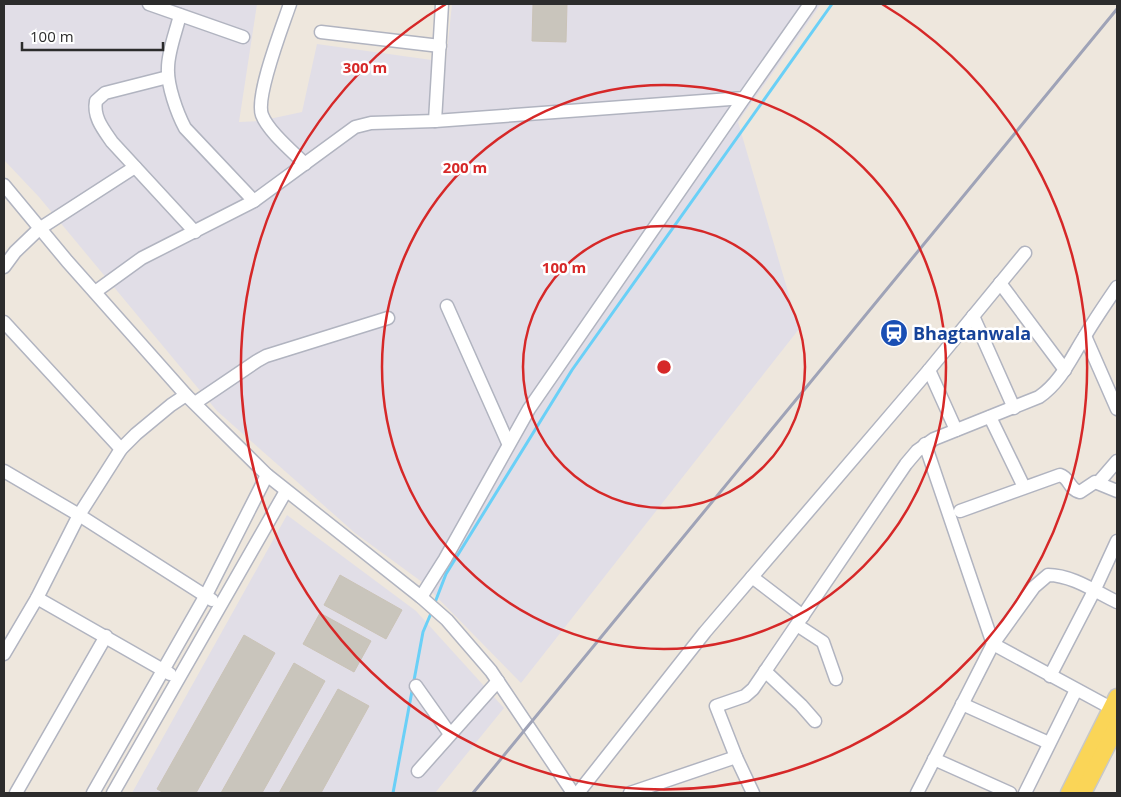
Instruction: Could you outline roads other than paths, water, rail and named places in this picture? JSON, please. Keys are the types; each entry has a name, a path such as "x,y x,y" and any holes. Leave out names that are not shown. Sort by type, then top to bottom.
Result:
{"main road":[{"path":"1069,793 1114,702"},
{"path":"1083,793 1117,726"}],"street":[{"path":"149,4 243,37"},
{"path":"290,4 263,90 261,110 268,125 305,164"},
{"path":"434,121 442,4"},
{"path":"422,599 508,443 547,381 810,4"},
{"path":"180,15 168,61 168,77 179,114 185,128 254,202"},
{"path":"321,32 440,46"},
{"path":"168,77 105,93 96,101 96,114 103,130 195,232"},
{"path":"95,292 142,258 254,202 356,127 372,123 434,121 744,98"},
{"path":"4,267 15,252 39,229 136,168"},
{"path":"4,185 39,229 190,399 267,475 447,620 498,681 573,793"},
{"path":"578,793 676,667 929,370 1025,253"},
{"path":"1000,283 1065,370"},
{"path":"753,793 736,758 716,706 734,702 754,689 906,464 925,444 1014,408 1050,390 1065,370 1117,287"},
{"path":"446,306 508,443"},
{"path":"973,316 1014,408"},
{"path":"4,654 37,598 79,515 121,450 136,434 171,405 190,399 266,356 388,318"},
{"path":"4,322 121,450"},
{"path":"1085,336 1117,409"},
{"path":"929,370 956,430"},
{"path":"990,417 1024,487"},
{"path":"925,444 993,644 1076,690 1114,702"},
{"path":"1098,483 1117,460"},
{"path":"4,471 79,515 206,595 220,606"},
{"path":"93,793 206,595 267,475"},
{"path":"960,511 1060,475 1066,477 1073,490 1077,492 1083,491 1093,482 1117,491"},
{"path":"113,793 286,491"},
{"path":"1050,676 1117,543"},
{"path":"228,550 246,561"},
{"path":"917,793 993,644 1034,587 1048,575 1057,575 1117,602"},
{"path":"752,577 823,642 836,679"},
{"path":"37,598 106,636 178,680"},
{"path":"16,793 106,636"},
{"path":"765,672 801,704 815,721"},
{"path":"418,770 498,681"},
{"path":"416,686 450,734"},
{"path":"1025,793 1076,690"},
{"path":"962,704 1049,743"},
{"path":"630,793 736,758"},
{"path":"934,759 1010,793"}],"waterway":[{"path":"434,605 446,574 572,370 832,4"},
{"path":"393,793 423,632 432,611"}],"railway":[{"path":"473,793 1117,9"}],"place":[{"name":"Bhagtanwala","path":"894,333"}]}
